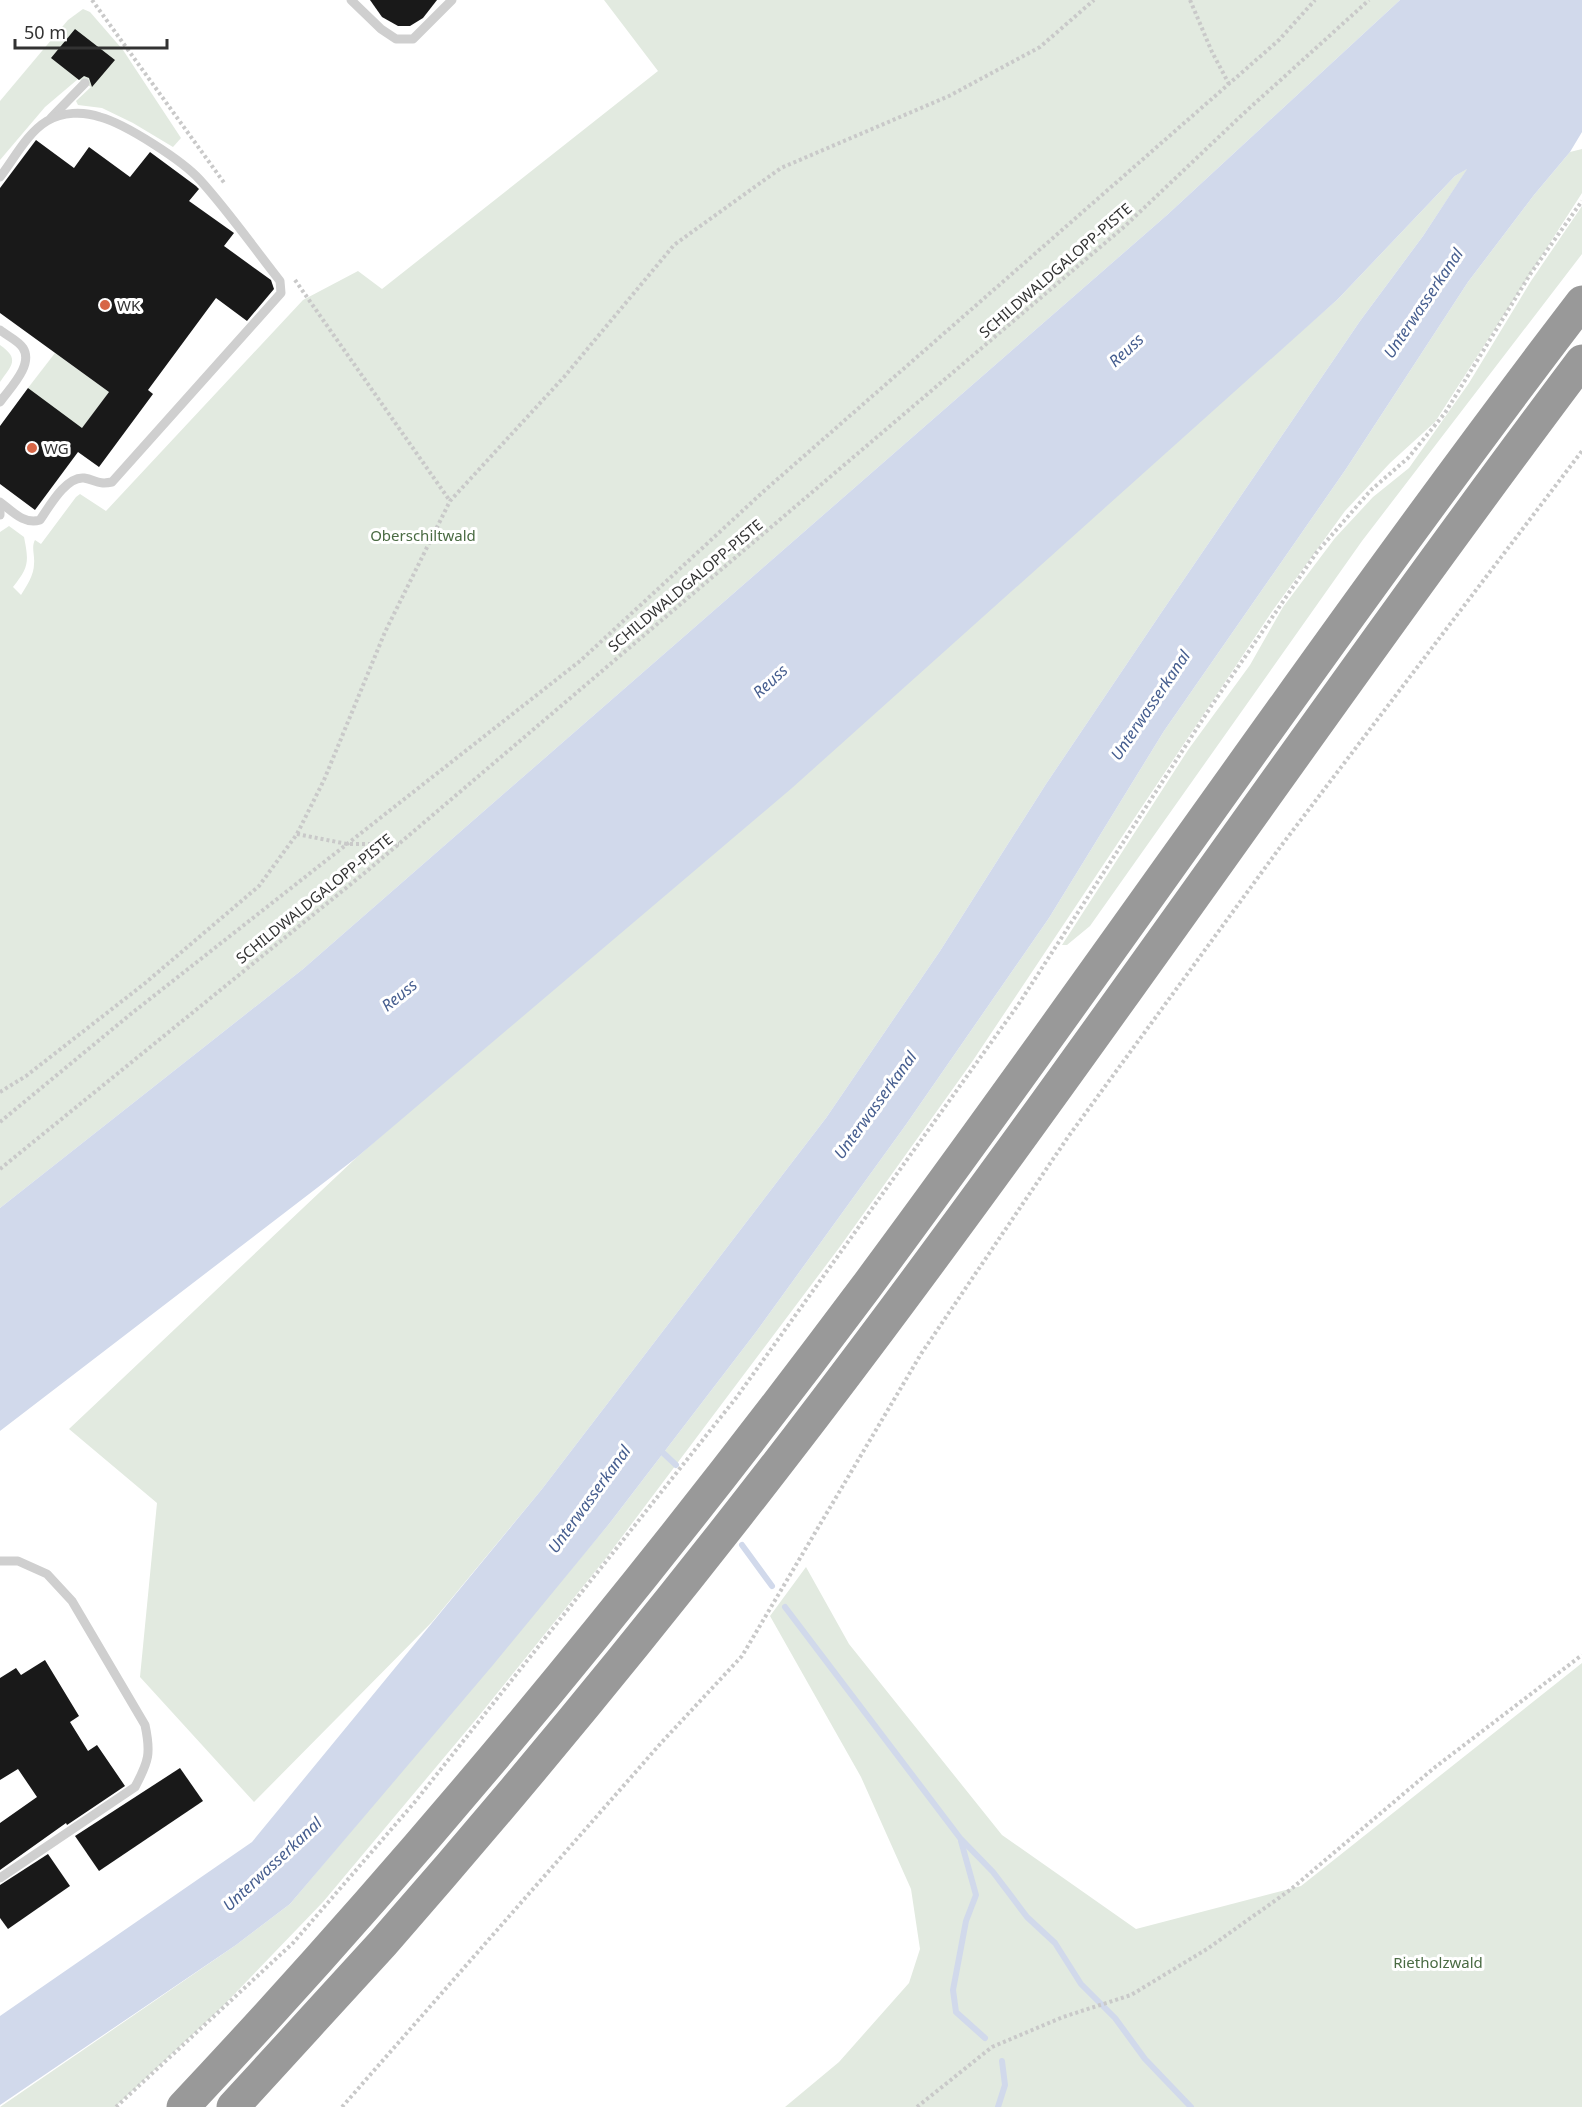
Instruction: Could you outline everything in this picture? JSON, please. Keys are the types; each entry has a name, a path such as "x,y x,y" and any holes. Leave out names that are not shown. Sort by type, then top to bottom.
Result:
{"highway":[{"path":"183,2107 361,1912 461,1797 615,1610 744,1448 966,1151 1395,553 1582,302"},
{"path":"233,2107 383,1942 512,1792 650,1625 798,1437 997,1170 1452,538 1582,362"}],"lane":[{"path":"351,0 396,39 412,39 452,0"},
{"path":"48,121 85,83"},
{"path":"0,177 36,129 48,121 63,114 83,113 101,117 153,143 199,178 280,281 282,287 281,293 112,482 102,484 84,478 68,482 40,520 33,522 25,521 0,502"},
{"path":"0,330 23,348 25,359 23,370 0,402"},
{"path":"0,1561 18,1561 47,1574 72,1601 145,1725 149,1745 147,1765 135,1786 0,1878"}],"path":[{"path":"0,1092 26,1076 144,984 259,886 297,834 324,780 385,632 450,501 564,377 674,244 781,168 950,96 1040,47 1094,0"},
{"path":"1190,0 1212,52 1229,84"},
{"path":"0,1122 132,1013 580,661 764,491 1279,40 1315,0"},
{"name":"SCHILDWALDGALOPP-PISTE","path":"0,1169 399,844 1125,226 1243,114 1370,0"},
{"path":"116,2107 293,1943 414,1803 736,1398 1018,1005 1212,705 1317,552 1371,490 1408,458 1445,413 1531,273 1582,201"},
{"path":"342,2107 661,1743 742,1656 921,1354 1068,1137 1281,846 1582,451"},
{"path":"297,834 347,844 399,844"},
{"path":"917,2107 992,2047 1063,2017 1131,1995 1207,1949 1290,1890 1434,1768 1582,1655"}],"green space":[{"name":"Oberschiltwald","path":"604,0 1400,0 1167,215 303,969 0,1208 0,532 9,526 24,537 27,553 25,569 13,587 21,595 33,572 35,540 41,544 76,497 80,494 106,511 303,300 358,271 382,289 658,71"},
{"path":"83,9 90,12 123,50 181,138 173,147 102,108 78,105 76,101 91,87 78,79 45,107 0,160 0,101 68,20"},
{"path":"1582,149 1582,193 1435,422 1390,463 1345,511 1273,610 972,1062 839,1248 606,1558 478,1717 323,1902 222,2007 115,2107 0,2107 236,1945 290,1904 609,1524 756,1332 905,1126 1049,918 1164,731 1346,469 1468,282 1570,152"},
{"path":"1468,168 1423,236 1360,321 1161,613 1046,784 940,951 826,1118 542,1489 432,1622 254,1802 140,1677 157,1503 69,1429 356,1158 1338,299 1455,176"},
{"path":"1582,206 1582,254 1362,541 1090,926 1067,945 1062,945 1188,750 1250,665 1283,607 1335,538 1373,497 1409,468 1469,383 1531,281"},
{"path":"0,345 10,354 12,362 0,382"},
{"path":"55,353 109,392 70,445 28,388"},
{"name":"Rietholzwald","path":"806,1567 849,1644 1002,1835 1136,1929 1301,1886 1582,1663 1582,2107 785,2107 839,2062 909,1983 920,1949 911,1889 861,1777 770,1616"}],"water":[{"path":"1400,0 1582,0 1582,132 1570,152 1468,282 1346,469 1164,731 1049,918 905,1126 756,1332 609,1524 493,1665 290,1904 236,1945 0,2105 0,2016 252,1842 542,1489 826,1118 940,951 1046,784 1161,613 1360,321 1423,236 1467,169 1455,176 1338,299 792,788 356,1158 0,1431 0,1208 303,969 1167,215"}],"building":[{"path":"370,0 437,0 423,18 410,26 398,26 382,17"},
{"path":"75,29 115,60 92,87 89,78 84,76 79,80 51,58"},
{"name":"WK","path":"36,140 74,168 89,147 130,177 150,152 199,189 189,201 234,233 224,246 271,280 274,289 247,321 216,298 148,390 153,394 99,467 78,452 35,510 0,484 0,426 28,388 82,428 109,392 0,313 0,188"},
{"path":"45,1660 79,1716 70,1722 88,1751 97,1745 125,1786 67,1825 66,1823 0,1870 0,1823 37,1797 18,1769 0,1780 0,1678 16,1668 21,1675"},
{"path":"180,1768 203,1801 99,1871 75,1836"},
{"path":"48,1854 70,1886 8,1929 0,1918 0,1885"}],"waterway":[{"path":"659,1449 676,1465"},
{"path":"742,1545 772,1586"},
{"path":"785,1607 960,1838 993,1872 1027,1917 1055,1943 1081,1984 1115,2018 1145,2059 1191,2107"},
{"path":"961,1841 976,1895 966,1921 953,1990 956,2012 985,2038"},
{"path":"998,2107 1005,2085 1002,2061"}],"place":[{"name":"WK","path":"105,305"},
{"name":"WG","path":"32,448"}],"water label":[{"name":"Unterwasserkanal","path":"1423,303"},
{"name":"Reuss","path":"1126,350"},
{"name":"Reuss","path":"770,681"},
{"name":"Unterwasserkanal","path":"1150,705"},
{"name":"Reuss","path":"399,995"},
{"name":"Unterwasserkanal","path":"875,1105"},
{"name":"Unterwasserkanal","path":"589,1499"},
{"name":"Unterwasserkanal","path":"272,1864"}]}
